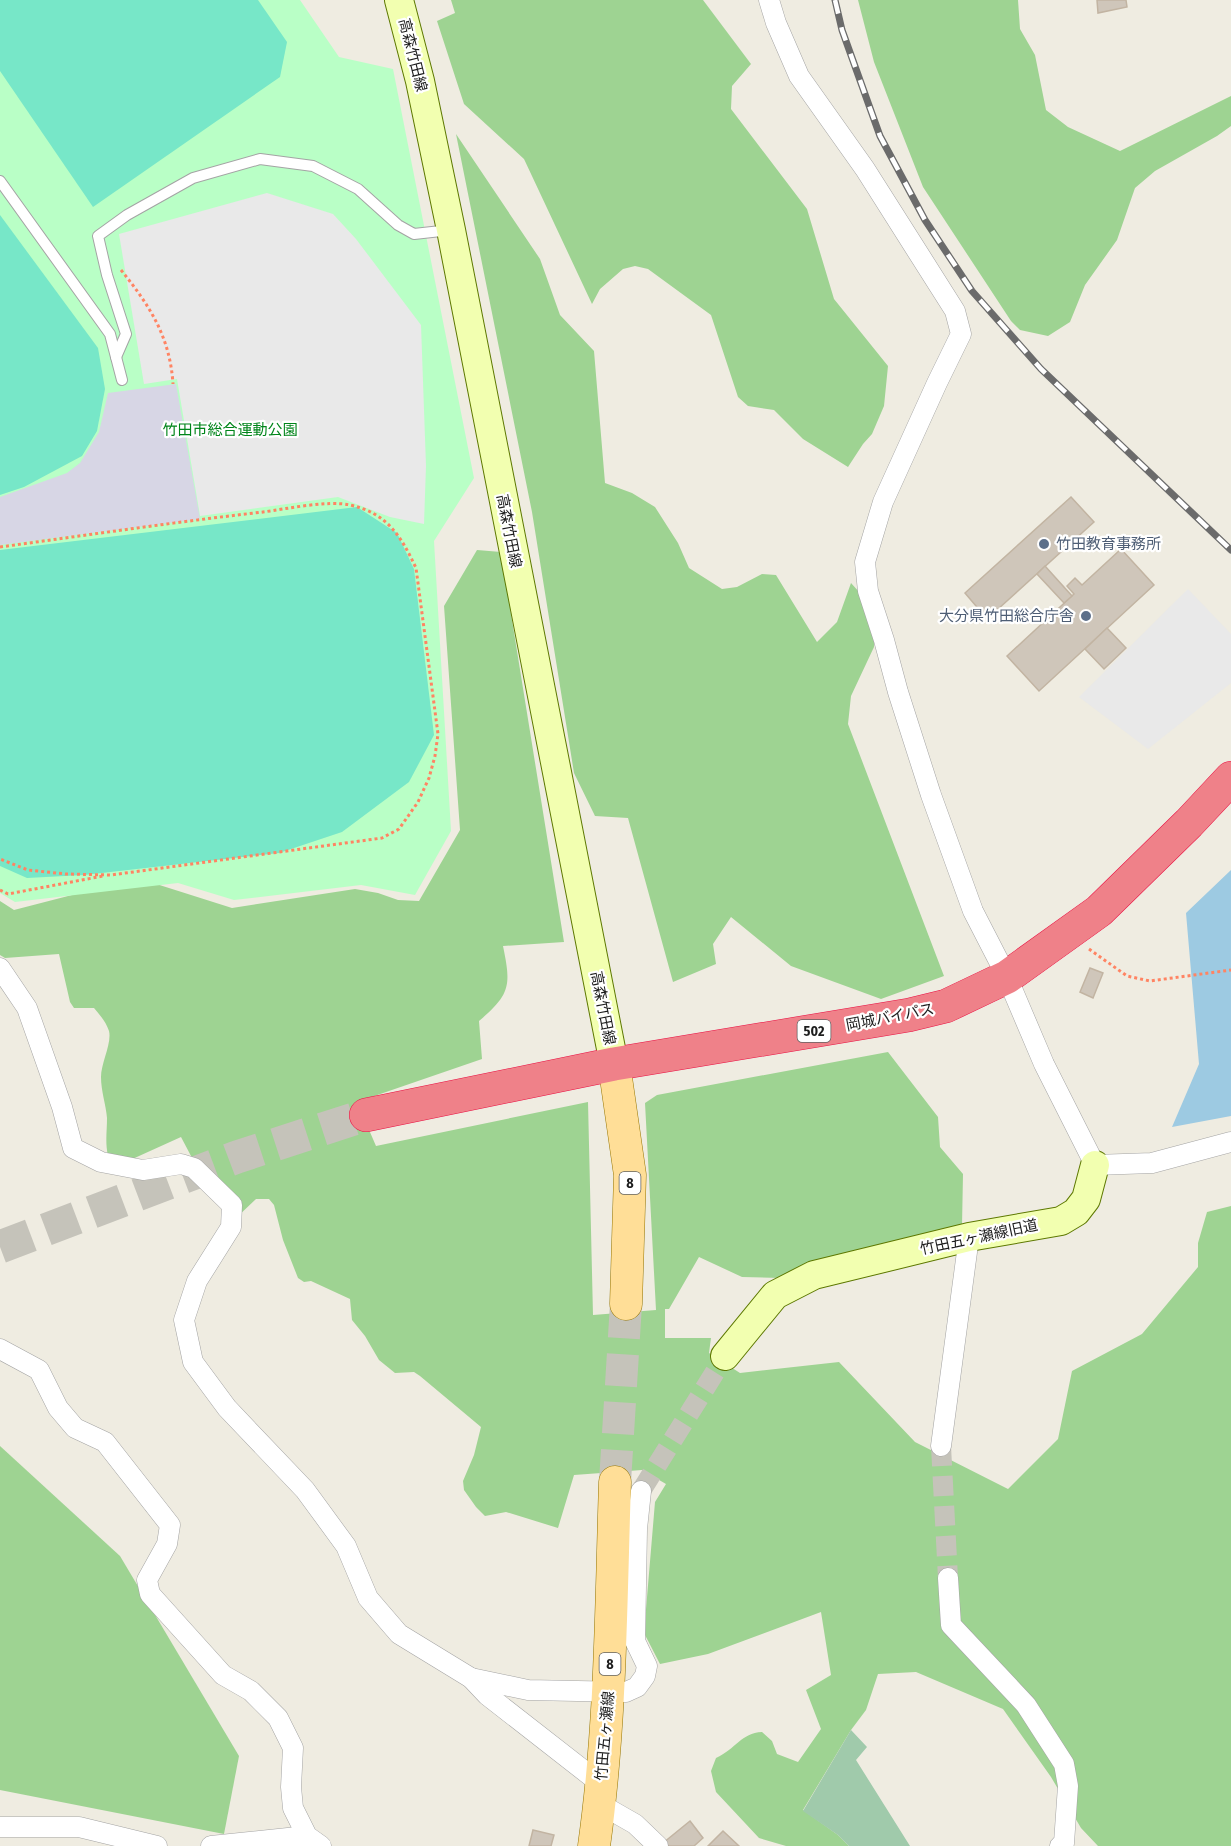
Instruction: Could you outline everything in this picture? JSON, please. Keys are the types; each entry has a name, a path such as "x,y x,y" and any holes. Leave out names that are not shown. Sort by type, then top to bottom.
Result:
{"highway":[{"name":"岡城バイパス","path":"366,1115 614,1064 909,1015 946,1006 1006,977 1099,911 1189,823 1231,778"}],"main road":[{"name":"高森竹田線","path":"399,0 420,81 451,230 614,1064"},
{"name":"8","path":"614,1064 630,1175 626,1304"},
{"name":"竹田五ヶ瀬線旧道","path":"725,1356 775,1294 814,1275 969,1237 1061,1221 1076,1212 1086,1199 1095,1165"},
{"name":"竹田五ヶ瀬線","path":"594,1846 628,1486"}],"street":[{"path":"769,0 776,23 799,76 865,169 955,311 961,334 936,383 883,502 865,562 868,591 931,795 973,911 1006,977 1044,1064 1095,1165 1152,1163 1231,1142"},
{"path":"0,968 27,1008 62,1107 73,1148 101,1162 143,1170 181,1164 194,1168 232,1205 231,1227 196,1281 184,1320 193,1362 227,1408 305,1490 346,1546 368,1598 399,1634 471,1678 487,1695 658,1846"},
{"path":"941,1446 969,1237"},
{"path":"0,1349 39,1370 58,1408 75,1428 105,1442 170,1525 167,1544 147,1580 150,1594 223,1675 251,1691 278,1718 293,1748 291,1786 293,1808 314,1841 211,1846"},
{"path":"948,1578 951,1625 1026,1705 1064,1764 1068,1786 1064,1843 1060,1846"},
{"path":"471,1678 528,1690 609,1692"},
{"path":"0,1827 79,1827 157,1846"}],"lane":[{"path":"116,357 126,334 107,275 98,236 127,215 193,178 260,159 313,166 358,189 398,225 414,234 451,230"},
{"path":"0,181 110,334 122,380"}],"path":[{"path":"121,270 149,306 163,335 172,368 173,384"},
{"path":"0,547 327,504 349,504 372,513 394,528 406,545 416,568 438,734 429,778 418,802 399,829 382,838 111,875 8,894 0,890"},
{"path":"0,859 28,870 111,875"},
{"path":"1086,946 1127,976 1150,981 1231,970"}],"green space":[{"name":"竹田市総合運動公園","path":"0,0 300,0 339,57 393,69 474,478 434,541 451,831 415,895 361,885 234,900 178,883 15,902 0,893"},
{"path":"0,0 258,0 287,42 280,77 93,207 0,71"},
{"path":"451,0 703,0 751,64 732,86 731,109 807,209 834,299 888,366 884,406 872,434 848,467 803,439 774,410 748,406 738,397 711,315 648,269 635,266 623,269 600,289 592,304 524,159 464,104 437,21 455,13"},
{"path":"858,0 1018,0 1020,29 1035,55 1046,110 1068,127 1120,151 1231,96 1231,126 1155,171 1135,188 1117,240 1085,285 1070,322 1048,336 1020,330 1011,321 923,187 874,62"},
{"path":"456,134 540,259 560,315 594,351 605,483 632,493 655,507 678,543 689,568 722,589 737,587 762,574 776,575 817,642 837,622 851,583 860,593 874,634 874,647 851,696 848,724 944,976 881,999 791,966 731,917 713,944 716,964 673,982 628,818 595,816 574,773 532,512"},
{"path":"0,215 98,348 105,389 97,431 82,456 24,487 0,495"},
{"path":"357,507 397,533 414,569 434,735 409,782 342,832 279,853 84,875 27,878 0,866 0,550"},
{"path":"477,550 501,552 564,942 503,946 507,970 506,988 503,996 490,1012 479,1021 482,1059 357,1102 376,1146 588,1102 593,1315 656,1310 645,1103 657,1095 888,1052 938,1117 940,1147 963,1174 962,1226 780,1278 742,1277 699,1257 669,1309 665,1309 665,1338 711,1338 709,1353 740,1373 839,1362 915,1442 1008,1489 1058,1439 1072,1371 1142,1334 1198,1267 1198,1243 1207,1212 1231,1206 1231,1846 1098,1846 1081,1828 1051,1777 1003,1709 916,1672 878,1674 866,1710 851,1730 803,1810 838,1835 849,1846 786,1846 759,1838 716,1792 711,1771 716,1758 743,1738 762,1732 772,1741 777,1754 798,1762 821,1729 806,1690 831,1675 821,1612 708,1654 660,1664 644,1633 655,1502 666,1484 642,1470 574,1475 558,1528 506,1512 485,1516 464,1490 463,1481 474,1455 481,1427 414,1372 395,1373 379,1360 365,1336 352,1320 350,1299 311,1281 304,1282 298,1278 283,1240 274,1205 269,1199 256,1199 236,1218 200,1173 181,1137 128,1161 108,1156 107,1118 101,1077 110,1036 108,1028 94,1008 74,1008 70,1002 59,954 5,958 0,955 0,901 14,910 99,888 150,882 232,908 355,889 378,893 398,900 419,901 460,830 444,606"},
{"path":"0,1446 120,1556 239,1756 224,1834 0,1790"},
{"path":"851,1730 867,1747 856,1760 910,1846 849,1846 838,1835 803,1811"}],"shaded area":[{"path":"267,193 333,214 356,239 421,325 426,466 424,524 390,517 338,497 200,516 177,379 144,384 119,234"},
{"path":"176,384 200,519 0,545 0,497 67,473 80,463 99,432 108,393"},
{"path":"1188,589 1231,634 1231,683 1148,749 1079,697"}],"water":[{"path":"1231,870 1231,1116 1172,1127 1199,1064 1186,913"}],"building":[{"path":"1097,0 1126,0 1127,7 1098,13"},
{"name":"竹田教育事務所","path":"1071,497 1094,522 987,619 965,593"},
{"name":"大分県竹田総合庁舎","path":"1121,549 1154,585 1039,691 1007,656 1074,594 1067,586 1075,578 1082,585"},
{"path":"1045,566 1072,596 1064,603 1037,574"},
{"path":"1107,628 1126,648 1104,669 1085,649"},
{"path":"1090,968 1103,973 1093,998 1080,992"},
{"path":"690,1821 703,1838 694,1846 666,1846 663,1843"},
{"path":"533,1830 554,1835 551,1846 529,1846"},
{"path":"723,1831 739,1846 708,1846"}],"tunnel":[{"path":"0,1247 237,1157 366,1115"},
{"path":"615,1482 626,1304"},
{"path":"641,1491 725,1356"},
{"path":"941,1446 948,1578"}],"railway":[{"path":"835,0 842,30 880,136 925,220 972,291 1041,369 1231,550"}],"place":[{"name":"竹田教育事務所","path":"1044,544"},
{"name":"大分県竹田総合庁舎","path":"1086,616"}]}
